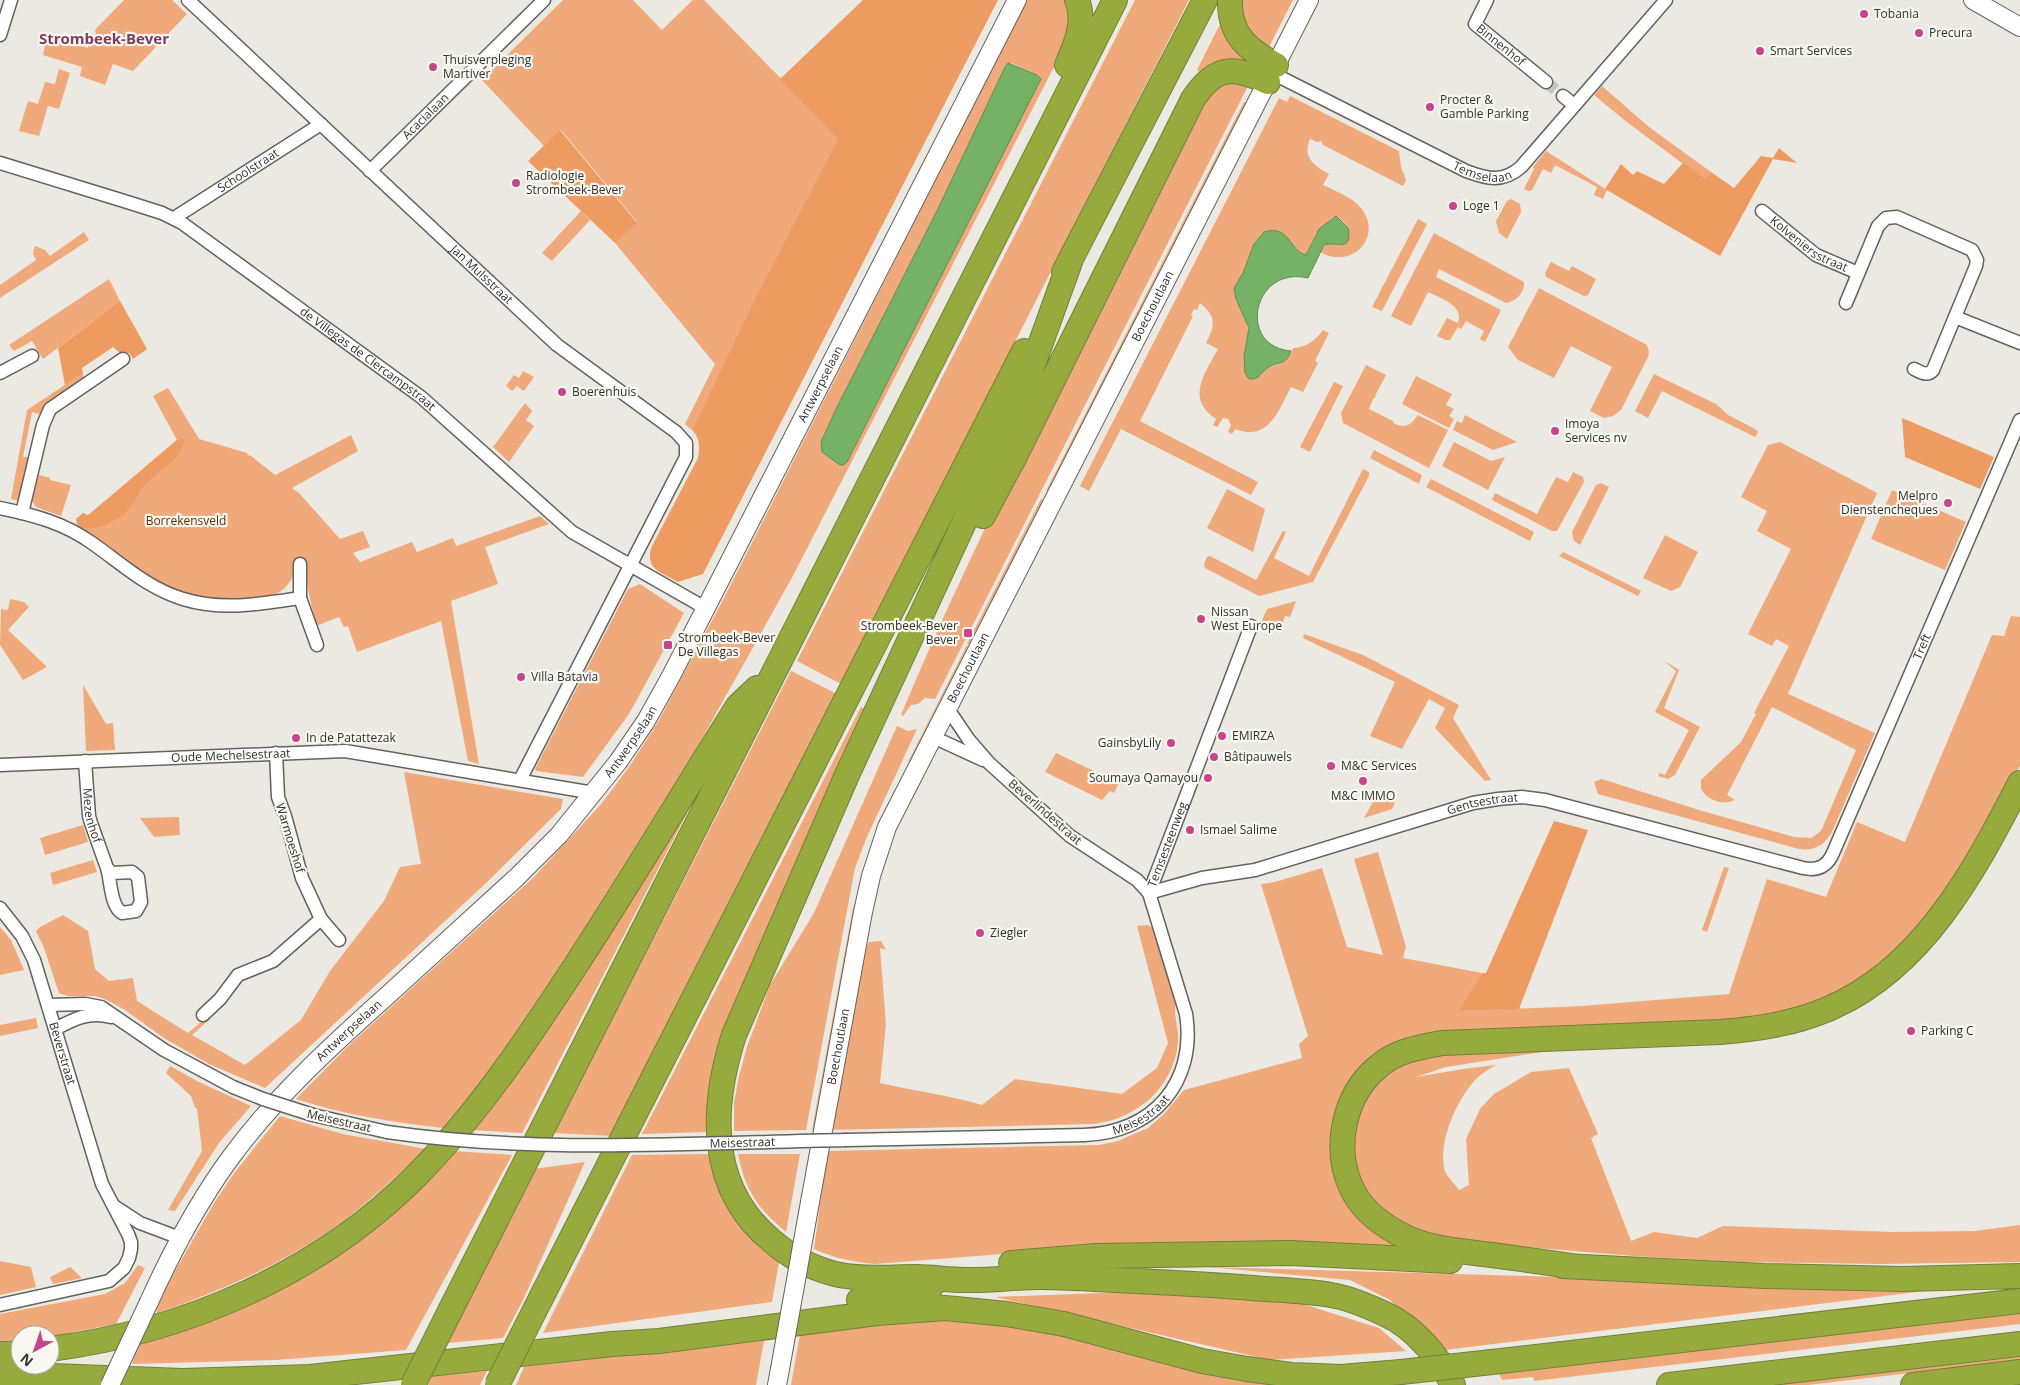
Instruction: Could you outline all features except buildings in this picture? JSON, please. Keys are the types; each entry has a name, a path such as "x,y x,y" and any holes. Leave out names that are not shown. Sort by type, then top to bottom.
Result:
{"highway":[{"path":"980,267 1074,49 1080,30 1080,10 1077,0"},
{"path":"413,1385 773,673 837,552 1115,0"},
{"path":"497,1385 1204,0"},
{"path":"1230,0 1231,18 1234,28 1241,40 1256,54 1272,74"},
{"path":"938,579 980,522 1014,458 1193,99 1207,80 1228,71 1272,74"},
{"path":"1071,259 1018,406 847,775 742,1014 722,1079 718,1126 725,1174 734,1196 762,1234 797,1259 835,1273 860,1278 916,1277 965,1280 1040,1277 1217,1285 1331,1295 1357,1302 1388,1315 1412,1332 1433,1352 1453,1385"},
{"path":"60,1347 129,1335 170,1323 238,1297 308,1260 375,1212 413,1179 447,1144 510,1066 609,914 738,706 773,673"},
{"path":"1578,1266 1463,1252 1431,1245 1398,1234 1370,1213 1360,1202 1352,1188 1344,1166 1342,1151 1342,1136 1346,1114 1357,1092 1369,1075 1379,1066 1406,1051 1442,1043 1720,1032 1753,1029 1785,1023 1826,1010 1858,994 1889,972 1933,927 1975,864 2020,783"},
{"path":"916,1277 998,1264 1096,1256 1291,1253 1764,1276 1903,1280 2020,1276"},
{"path":"612,1344 658,1331 927,1290 965,1280"},
{"path":"0,1374 182,1381 310,1377 612,1344 659,1341 877,1314 945,1308 1007,1314 1064,1324 1202,1360 1247,1369 1290,1375 1341,1377 1492,1362 2020,1301"},
{"path":"1668,1385 2020,1344"},
{"path":"1913,1385 2020,1372"}],"main road":[{"name":"Antwerpselaan","path":"110,1385 180,1238 227,1163 284,1094 342,1036 517,877 559,835 618,762 646,721 707,609 1017,0"},
{"name":"Boechoutlaan","path":"778,1377 863,912 871,876 887,827 1309,0"},
{"path":"1973,0 2020,27"}],"street":[{"path":"0,36 11,0"},
{"name":"Jan Mulsstraat","path":"188,0 561,348 682,437 686,443 686,457 630,566"},
{"name":"Acacialaan","path":"370,171 544,0"},
{"name":"Binnenhof","path":"1487,0 1475,24 1546,82"},
{"name":"Temselaan","path":"1272,74 1466,171 1482,177 1495,179 1508,176 1521,167 1666,0"},
{"path":"1563,96 1574,105"},
{"name":"Schoolstraat","path":"174,218 321,124"},
{"name":"de Villegas de Clercampstraat","path":"0,163 174,218 421,397 572,532 707,609"},
{"name":"Kolveniersstraat","path":"1762,211 1816,255 1858,273"},
{"name":"Kolveniersstraat","path":"1846,303 1878,226 1891,217 1897,217 1968,247 1975,254 1976,266 1932,372 1926,374 1914,369"},
{"path":"1955,317 2020,342"},
{"path":"0,373 32,356"},
{"path":"22,513 43,426 50,409 123,359"},
{"name":"Treft","path":"1818,869 1830,860 1833,854 2020,420"},
{"path":"0,508 55,522 92,543 138,578 183,599 210,605 234,606 300,598"},
{"path":"300,564 300,598 317,645"},
{"path":"520,780 630,566"},
{"name":"Temsesteenweg","path":"1149,893 1251,626"},
{"name":"Beverlindestraat","path":"948,708 969,740 989,764 1070,836 1137,880 1149,893"},
{"name":"Beverlindestraat","path":"933,737 954,745 989,764"},
{"name":"Oude Mechelsestraat","path":"0,765 344,751 594,793"},
{"name":"Warmoeshof","path":"276,753 278,797 302,878 321,919 339,940"},
{"name":"Mezenhof","path":"85,762 89,816 106,868"},
{"name":"Gentsestraat","path":"1149,893 1202,878 1255,870 1473,803 1498,798 1522,797 1570,806 1803,868 1818,869"},
{"name":"Meisestraat","path":"48,1005 94,1004 106,1010 164,1050 234,1087 263,1099 313,1115 387,1132 460,1141 542,1145 1094,1135 1126,1128 1150,1114 1166,1098 1182,1070 1187,1052 1188,1030 1186,1014 1149,893"},
{"name":"Beverstraat","path":"0,908 22,936 30,952 102,1184 131,1242 129,1258 124,1268 117,1276 105,1283 0,1305"},
{"path":"203,1015 220,999 238,974 273,961 321,919"},
{"name":"Meisestraat","path":"55,1029 75,1019 92,1014 118,1018"},
{"path":"112,1205 140,1223 180,1238"}],"green space":[{"path":"124,0 172,0 187,14 133,71 113,64 105,85 80,76 82,67 43,55 45,45 38,43 39,39 45,38 46,34 88,48 88,44 96,34 95,30"},
{"path":"563,0 633,0 662,30 693,0 704,0 839,138 754,302 692,430 685,424 715,364 615,243 637,222 561,130 544,146 482,80"},
{"path":"1027,0 1067,0 1070,26 1058,59 794,574 695,751 554,977 483,1079 443,1128 369,1117 296,1099 347,1047 534,877 602,803 631,764 658,722 724,598","holes":["1011,63 1037,75 1041,79 847,462 840,465 822,452 821,442 937,211 1005,67"]},
{"path":"1135,0 1189,0 841,684 797,661"},
{"path":"1237,0 1293,0 1268,49 1247,36"},
{"path":"1223,18 1259,65 1203,75 1197,70"},
{"path":"59,69 70,73 59,109 48,106 39,136 19,131 28,101 38,104 45,82 55,84"},
{"path":"1221,81 1243,82 1247,88 935,699 925,698 918,704 911,705 903,716 901,715 971,559 1046,405 1202,100"},
{"path":"1602,86 1649,127 1711,172 1705,180 1628,123 1594,95"},
{"path":"1290,96 1399,151 1401,167 1406,180 1403,186 1323,145 1321,141 1317,142 1310,139 1307,151 1311,160 1329,174 1323,185 1357,203 1367,218 1369,229 1367,239 1353,253 1343,257 1332,257 1320,252 1326,244 1341,245 1346,225 1338,217 1333,217 1316,233 1306,255 1300,253 1279,232 1264,232 1254,246 1234,290 1250,332 1246,341 1244,356 1260,376 1268,368 1280,364 1293,348 1310,343 1323,330 1329,333 1315,361 1318,363 1303,392 1291,387 1271,422 1264,428 1256,431 1247,432 1235,429 1232,434 1228,432 1231,425 1228,419 1223,418 1217,427 1213,425 1216,419 1201,403 1200,386 1203,376 1218,349 1206,343 1213,322 1206,308 1200,303 1197,310 1194,309 1191,315 1193,316 1140,421 1258,482 1251,495 1121,429 1089,491 1080,486 1279,98 1287,102"},
{"path":"1244,102 1247,103 1048,491 1046,491"},
{"path":"1546,151 1607,190 1603,199 1594,195 1597,187 1555,165 1551,173 1543,169 1532,190 1524,189 1534,169 1533,167"},
{"path":"1511,199 1520,204 1521,212 1507,239 1499,233 1496,221 1507,201"},
{"path":"581,211 590,220 552,261 542,253"},
{"path":"1418,219 1427,224 1382,311 1372,307"},
{"path":"84,232 89,240 0,298 0,285 36,260 33,254 35,246 45,250 50,256"},
{"path":"1434,233 1524,282 1519,296 1513,301 1506,303 1439,269 1436,277 1501,310 1485,342 1480,339 1484,331 1466,321 1461,329 1458,327 1450,340 1437,336 1447,318 1458,323 1458,312 1450,303 1428,292 1411,326 1391,316"},
{"path":"1551,262 1569,271 1572,266 1596,279 1588,295 1584,296 1546,277 1545,273"},
{"path":"109,279 120,301 43,359 32,341 14,351 9,345"},
{"path":"1539,288 1647,345 1648,357 1621,410 1613,416 1604,418 1590,411 1612,367 1571,346 1554,378 1518,360 1508,347"},
{"path":"1366,365 1386,375 1369,409 1401,426 1410,424 1418,415 1448,430 1429,468 1343,423 1341,413"},
{"path":"523,371 534,377 524,391 517,386 512,391 506,386 514,375 519,378"},
{"path":"83,373 84,379 42,415 32,412 23,457 31,457 19,501 11,499 27,410"},
{"path":"1654,374 1716,404 1728,415 1758,432 1755,437 1662,391 1648,418 1635,411"},
{"path":"1416,376 1452,394 1446,405 1454,409 1449,416 1454,419 1449,428 1402,404"},
{"path":"1334,382 1343,386 1310,452 1300,447"},
{"name":"Borrekensveld","path":"168,388 199,439 247,453 248,456 250,455 275,475 351,435 358,451 292,488 299,493 340,539 363,531 370,547 353,553 360,562 412,542 417,552 453,538 456,546 540,516 549,524 485,547 498,584 451,601 479,764 468,761 441,621 357,652 348,626 344,627 339,617 316,626 308,589 305,562 294,562 291,580 281,591 267,597 250,600 231,600 194,595 149,577 86,533 77,524 76,519 83,513 88,515 177,440 153,396"},
{"path":"525,403 532,411 526,420 534,426 509,462 493,447"},
{"path":"1465,415 1517,442 1493,450 1453,430 1457,421 1462,423"},
{"path":"1454,442 1491,461 1505,457 1488,490 1442,466"},
{"path":"1780,442 1877,493 1788,694 1875,733 1831,834 1821,845 1809,849 1799,849 1598,794 1594,782 1601,779 1605,780 1699,810 1794,837 1811,838 1821,831 1856,750 1772,707 1727,795 1735,800 1730,802 1716,801 1707,796 1701,789 1701,780 1741,742 1789,646 1776,639 1772,646 1748,634 1791,549 1757,531 1767,511 1741,497 1768,445"},
{"path":"1374,450 1422,475 1419,484 1370,458"},
{"path":"1363,469 1369,472 1369,476 1313,582 1259,596 1205,568 1204,564 1207,557 1210,556 1256,580 1283,531 1286,532 1274,558 1309,576"},
{"path":"1573,472 1583,477 1584,482 1557,531 1552,531 1492,500 1495,493 1537,514 1556,477 1568,482"},
{"path":"39,475 71,485 61,516 36,507 32,501"},
{"path":"1431,479 1534,532 1530,541 1426,487"},
{"path":"1601,483 1609,487 1580,545 1574,541 1572,532 1596,485"},
{"path":"1227,489 1265,509 1253,552 1207,528"},
{"path":"1892,490 1966,522 1945,570 1871,539"},
{"path":"1041,499 1043,500 969,644 967,644"},
{"path":"1665,535 1698,552 1680,587 1671,591 1643,578"},
{"path":"1563,552 1641,591 1638,596 1559,556"},
{"path":"640,584 684,613 629,714 583,777 536,771 535,769 628,589"},
{"path":"10,599 24,602 29,607 8,630 47,667 23,680 0,645 1,609 8,610"},
{"path":"1296,601 1290,617 1285,616 1280,630 1261,623 1267,609"},
{"path":"2011,616 2020,617 2020,766 1927,921 1866,980 1791,1014 1381,1056 1336,1168 1408,1247 1093,1247 875,1264 844,1259 814,1249 827,1151 1099,1145 1118,1141 1148,1128 1164,1114 1184,1090 1302,1058 1299,1044 1308,1036 1261,884 1275,882 1322,868 1347,947 1383,955 1354,859 1378,852 1406,947 1403,958 1482,973 1460,1011 1582,1006 1729,994 1767,879 1826,897 1857,822 1905,842 1992,635 2004,636"},
{"path":"1304,634 1363,655 1459,705 1453,718 1491,780 1485,781 1435,728 1445,708 1429,699 1402,749 1370,736 1395,682 1303,638"},
{"path":"967,645 968,646 908,762"},
{"path":"1663,660 1679,670 1664,708 1700,727 1675,775 1668,779 1658,776 1660,773 1665,775 1689,730 1655,712 1676,671"},
{"path":"791,671 837,694 612,1136 554,1133"},
{"path":"83,685 106,724 113,723 115,750 86,751"},
{"path":"861,707 868,710 709,1093 707,1132 642,1134"},
{"path":"897,726 908,731 917,729 866,839 855,868 806,1130 734,1131 734,1103 739,1076 747,1047 770,985 814,913"},
{"path":"1056,753 1119,783 1114,793 1110,791 1102,800 1045,772"},
{"path":"404,772 563,799 561,809 485,884 265,1088 209,1064 164,1038 125,1010 107,1000 96,996 68,996 59,993 44,948 36,931 63,915 88,931 95,969 109,981 133,978 137,1001 188,1033 208,1016 210,1019 192,1035 245,1065 301,1020 330,971 384,901 400,867 421,864"},
{"path":"1378,793 1395,803 1392,809 1364,818"},
{"path":"684,811 687,813 522,1133 471,1130"},
{"path":"179,817 180,835 154,837 140,818"},
{"path":"83,825 88,842 45,855 40,838"},
{"path":"93,860 97,872 53,885 50,873"},
{"path":"1724,867 1729,868 1707,932 1702,930"},
{"path":"858,904 817,1130 812,1130 853,908"},
{"path":"1148,925 1152,928 1173,988 1178,1043 1175,1059 1169,1074 1161,1087 1139,1108 1110,1121 1094,1124 829,1130 860,961 869,942 881,941 886,950 880,948 886,1025 880,1083 957,1098 982,1105 1015,1079 1122,1094 1157,1068 1168,1043 1137,926"},
{"path":"0,927 11,940 24,970 0,975"},
{"path":"36,1018 38,1028 0,1036 0,1025"},
{"path":"1514,1049 1542,1052 1446,1067 1416,1077 1496,1065 1481,1074 1462,1097 1446,1135 1443,1160 1445,1171 1459,1190 1469,1185 1466,1139 1480,1109 1494,1094 1531,1072 1569,1068 1598,1134 1591,1138 1631,1241 1654,1232 1697,1238 1723,1226 1894,1232 1975,1231 2020,1225 2020,1262 1880,1264 1740,1262 1634,1256 1501,1245 1437,1237 1391,1219 1364,1191 1353,1161 1353,1125 1368,1093 1387,1073 1421,1056"},
{"path":"170,1066 199,1082 251,1106 219,1143 175,1211 168,1210 202,1151 197,1108 195,1108 191,1096 166,1073"},
{"path":"280,1116 343,1134 426,1149 362,1206 339,1224 296,1252 228,1286 157,1313 156,1304 214,1203 235,1172"},
{"path":"453,1151 512,1155 406,1350 276,1360 132,1364 139,1341 206,1319"},
{"path":"710,1154 733,1214 754,1240 779,1262 772,1302 543,1333 632,1155"},
{"path":"738,1154 800,1154 786,1232 760,1207 754,1198 741,1167"},
{"path":"585,1162 523,1300 503,1338 447,1343 533,1169"},
{"path":"0,1261 31,1267 36,1287 0,1295"},
{"path":"138,1265 145,1268 116,1324 60,1335 60,1325 10,1325 10,1340 0,1341 0,1314 105,1294 125,1283"},
{"path":"70,1267 82,1278 53,1284 50,1277"},
{"path":"1208,1267 1949,1288 1445,1350 1390,1300 1350,1280"},
{"path":"1152,1291 1293,1301 1379,1328 1406,1351 1270,1360 995,1297"},
{"path":"2020,1309 2020,1324 1534,1381 1533,1377 1502,1380 1498,1372"},
{"path":"935,1318 1008,1322 1302,1385 791,1385 800,1334"},
{"path":"765,1335 756,1385 516,1385 524,1367"},
{"path":"2020,1357 2020,1360 1808,1385 1775,1385"},
{"path":"487,1371 480,1385 428,1385 432,1376"}],"shaded area":[{"path":"863,0 998,0 703,574 678,582 652,565 650,554 652,546 698,458 699,443 697,436 692,430 754,301 838,139 780,79"},
{"path":"1008,63 1037,75 1041,79 847,462 840,465 822,452 821,442 937,211"},
{"path":"560,130 637,223 615,243 528,161"},
{"path":"1779,148 1797,163 1773,159 1720,256 1605,189 1621,164 1633,175 1637,171 1664,184 1683,163 1705,179 1711,172 1734,188 1761,156 1773,158"},
{"path":"1336,216 1348,228 1348,241 1343,244 1324,245 1308,278 1289,277 1274,283 1264,294 1258,308 1258,322 1263,336 1274,346 1291,351 1284,361 1269,367 1256,378 1249,379 1245,373 1244,356 1249,328 1236,299 1234,288 1243,273 1254,244 1264,232 1279,232 1300,253 1306,255 1319,229"},
{"path":"120,301 147,349 133,359 129,353 120,353 113,347 82,368 83,373 65,385 58,348"},
{"path":"1902,418 1994,457 1980,489 1905,457"},
{"path":"185,439 178,454 142,488 126,513 93,529 85,529 79,526 76,519 83,513 88,516 177,440"},
{"path":"1554,821 1588,830 1519,1009 1459,1011 1482,973 1486,973"}],"tunnel":[{"path":"1546,82 1563,96"}],"place":[{"name":"Tobania","path":"1864,14"},
{"name":"Precura","path":"1919,33"},
{"name":"Smart Services","path":"1760,51"},
{"name":"Thuisverpleging Martiver","path":"433,67"},
{"name":"Procter & Gamble Parking","path":"1430,107"},
{"name":"Radiologie Strombeek-Bever","path":"516,183"},
{"name":"Loge 1","path":"1453,206"},
{"name":"Boerenhuis","path":"562,392"},
{"name":"Imoya Services nv","path":"1555,431"},
{"name":"Melpro Dienstencheques","path":"1948,503"},
{"name":"Nissan West Europe","path":"1201,619"},
{"name":"Strombeek-Bever Bever","path":"968,633"},
{"name":"Strombeek-Bever De Villegas","path":"668,645"},
{"name":"Villa Batavia","path":"521,677"},
{"name":"EMIRZA","path":"1222,736"},
{"name":"In de Patattezak","path":"296,738"},
{"name":"GainsbyLily","path":"1171,743"},
{"name":"Bâtipauwels","path":"1214,757"},
{"name":"M&C Services","path":"1331,766"},
{"name":"Soumaya Qamayou","path":"1208,778"},
{"name":"M&C IMMO","path":"1363,781"},
{"name":"Ismael Salime","path":"1190,830"},
{"name":"Ziegler","path":"980,933"},
{"name":"Parking C","path":"1911,1031"}],"district":[{"name":"Strombeek-Bever","path":"104,39"}]}
